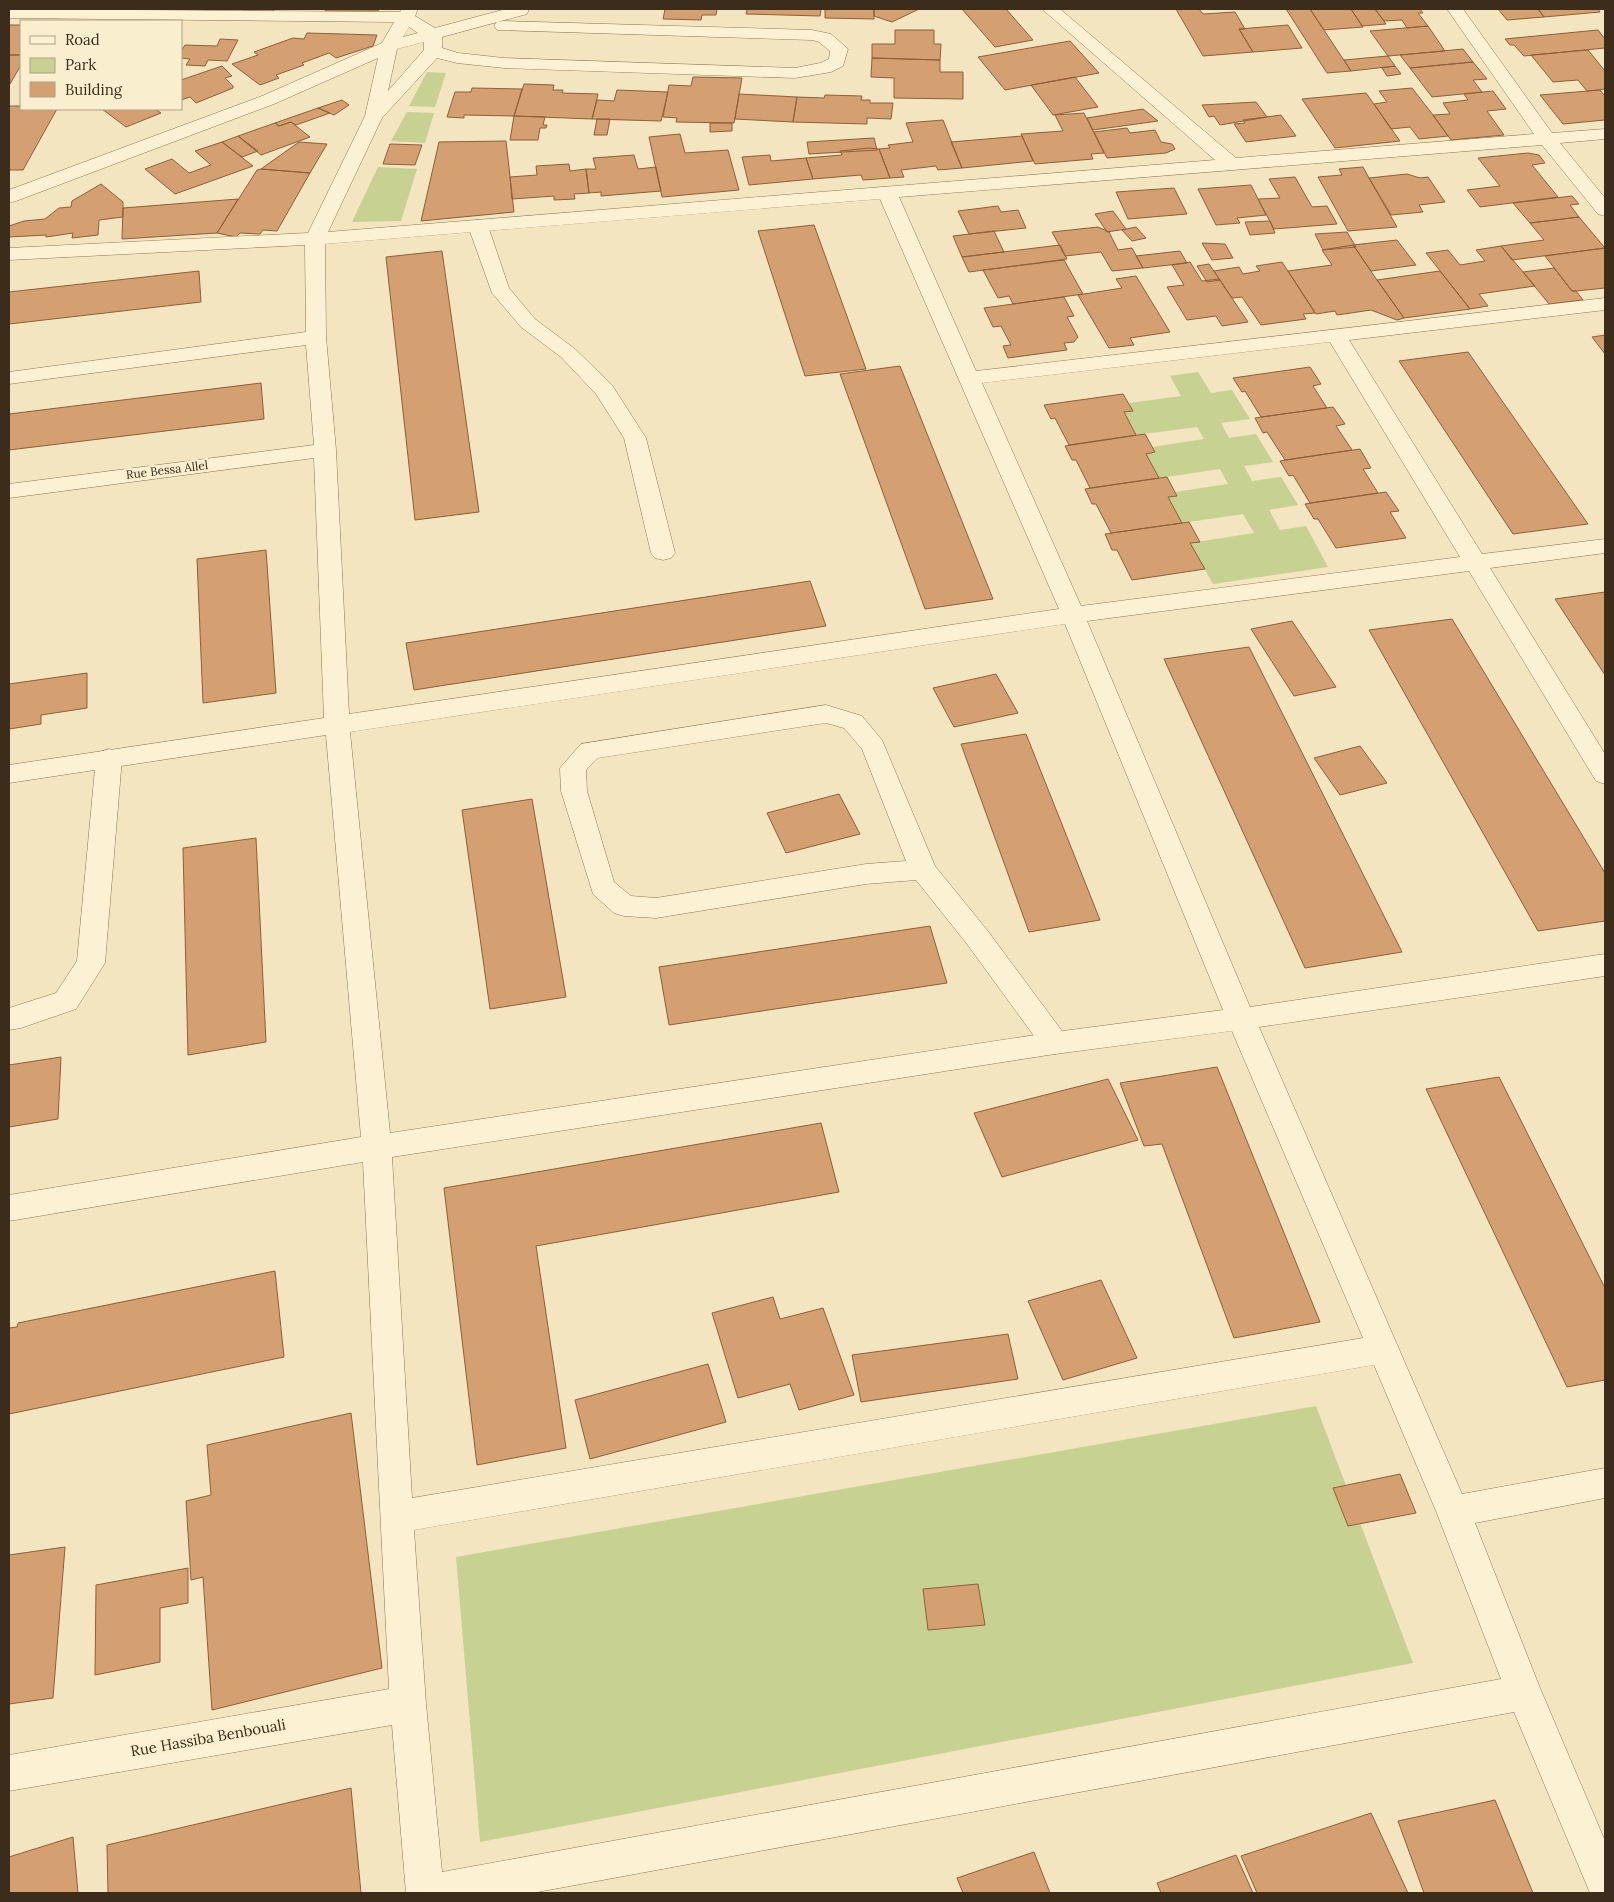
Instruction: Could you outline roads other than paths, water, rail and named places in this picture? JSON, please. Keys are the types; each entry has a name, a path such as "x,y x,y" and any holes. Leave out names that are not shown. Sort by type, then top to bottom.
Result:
{"street":[{"path":"268,100 385,68 433,43 528,9"},
{"path":"9,197 268,100 389,46 433,43 503,26 541,9"},
{"path":"1050,9 1232,165"},
{"path":"1455,9 1547,139 1605,210"},
{"path":"9,13 407,13 433,43 456,58 504,64 795,73 826,68 836,62 840,49 824,38 812,35 503,26"},
{"path":"407,13 389,46 374,116 315,239 316,337 325,450 337,724 377,1147 396,1517 408,1704 425,1893"},
{"path":"374,116 392,98 433,43"},
{"path":"9,254 315,239 1605,134"},
{"path":"887,192 1073,615 1241,1019 1382,1349 1454,1511 1524,1692 1605,1885"},
{"path":"478,226 499,289 528,323 568,353 604,390 635,438 663,553"},
{"path":"969,378 1337,337 1605,304"},
{"path":"9,378 316,337"},
{"path":"1337,337 1473,563 1605,776"},
{"name":"Rue Bessa Allel","path":"9,491 325,450"},
{"path":"9,774 1073,615 1605,546"},
{"path":"923,870 866,874 656,908 624,906 602,887 574,791 573,768 590,750 826,714 853,722 873,746 923,870 977,936 1055,1042"},
{"path":"9,1018 21,1017 66,1001 91,963 109,758"},
{"path":"9,1208 377,1147 1055,1042 1241,1019 1605,965"},
{"path":"396,1517 1382,1349"},
{"path":"1454,1511 1605,1483"},
{"path":"431,1893 1524,1692"},
{"name":"Rue Hassiba Benbouali","path":"9,1773 408,1704"}]}
